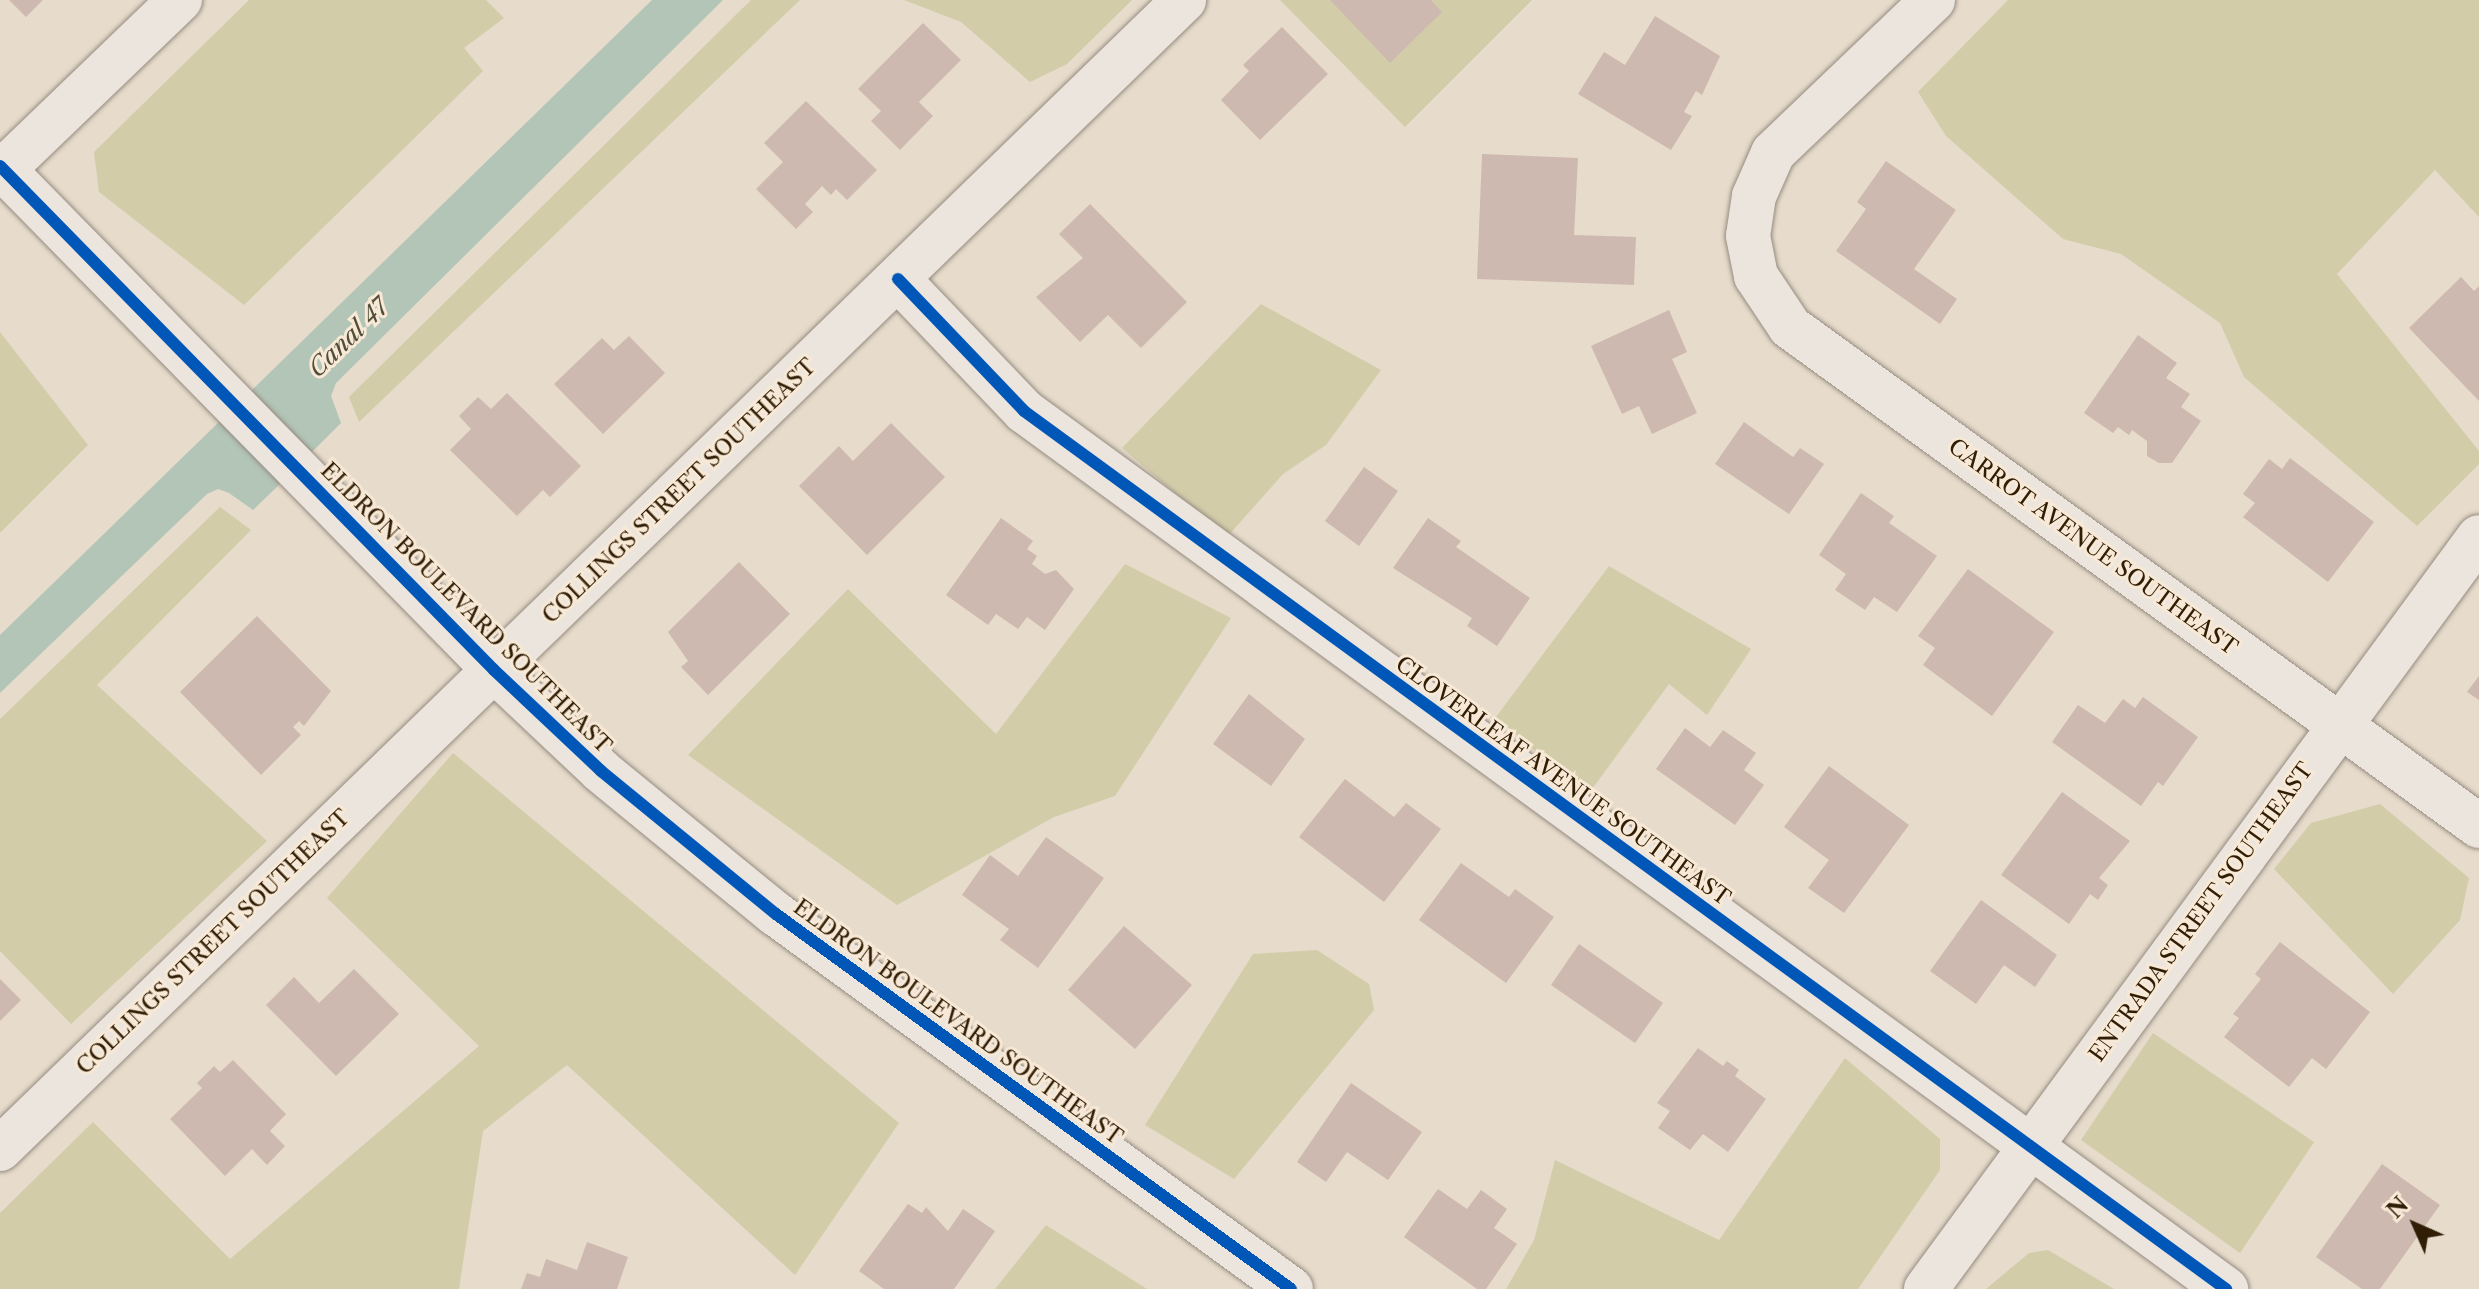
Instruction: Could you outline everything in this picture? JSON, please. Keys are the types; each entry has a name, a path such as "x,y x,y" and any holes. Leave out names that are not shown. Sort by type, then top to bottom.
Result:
{"street":[{"path":"1,170 180,0"},
{"name":"COLLINGS STREET SOUTHEAST","path":"0,1149 1184,0"},
{"name":"CARROT AVENUE SOUTHEAST","path":"1933,0 1773,153 1754,196 1748,236 1756,276 1790,327 2479,826"},
{"name":"ELDRON BOULEVARD SOUTHEAST","path":"1,170 494,670 601,771 776,914 1291,1289"},
{"name":"CLOVERLEAF AVENUE SOUTHEAST","path":"898,279 1024,411 2226,1289"},
{"name":"ENTRADA STREET SOUTHEAST","path":"1926,1289 2338,724 2479,537"}],"shaded area":[{"path":"249,0 486,0 504,18 464,48 483,71 244,305 99,192 94,152"},
{"path":"751,0 800,0 359,422 349,397"},
{"path":"904,0 1132,0 1067,64 1030,82 961,22"},
{"path":"1280,0 1532,0 1405,127"},
{"path":"2008,0 2479,0 2479,217 2435,170 2337,274 2479,451 2479,464 2417,526 2244,377 2220,323 2121,254 2063,239 1946,136 1918,92"},
{"path":"1261,304 1381,370 1326,445 1283,474 1227,537 1122,448"},
{"path":"0,332 88,445 0,533"},
{"path":"220,507 251,530 97,685 267,841 71,1024 0,951 0,719"},
{"path":"1125,564 1231,618 1115,796 1054,817 897,905 688,755 848,589 996,734"},
{"path":"1609,566 1751,649 1707,715 1669,684 1587,796 1496,717"},
{"path":"453,753 899,1123 795,1275 567,1065 483,1131 459,1289 0,1289 0,1213 93,1122 230,1259 479,1046 327,898"},
{"path":"2380,804 2469,878 2460,920 2393,994 2274,869 2311,823"},
{"path":"1317,950 1369,984 1374,1010 1234,1179 1145,1125 1253,954"},
{"path":"2153,1033 2314,1142 2240,1253 2081,1140"},
{"path":"1845,1058 1940,1139 1940,1170 1858,1289 1506,1289 1534,1240 1555,1160 1719,1240"},
{"path":"1046,1225 1147,1289 995,1289"},
{"path":"2048,1250 2114,1289 1986,1289 2029,1253"}],"water":[{"name":"Canal 47","path":"652,0 723,0 336,383 331,396 341,423 310,454 250,392"},
{"path":"222,419 283,481 253,510 218,489 207,494 0,693 0,635"}],"building":[{"path":"9,0 43,0 26,17"},
{"path":"1330,0 1431,0 1442,12 1390,63"},
{"path":"1655,16 1720,56 1702,95 1696,91 1684,112 1692,116 1671,150 1578,94 1604,52 1625,65"},
{"path":"923,23 961,60 919,102 933,116 900,150 871,121 881,111 858,89"},
{"path":"1282,27 1328,74 1260,140 1221,100 1249,71 1243,65"},
{"path":"806,101 877,170 847,200 836,189 831,195 822,186 805,204 813,212 796,229 756,189 783,162 764,143"},
{"path":"1482,154 1578,158 1574,235 1636,237 1634,285 1477,279"},
{"path":"1886,161 1956,210 1914,269 1957,299 1940,324 1836,251 1866,209 1857,202"},
{"path":"1090,204 1187,302 1141,348 1108,315 1080,342 1036,297 1083,258 1059,234"},
{"path":"2461,277 2474,291 2479,286 2479,401 2409,328"},
{"path":"1669,310 1687,352 1672,359 1697,413 1652,434 1639,406 1622,414 1591,346"},
{"path":"2138,335 2177,363 2166,378 2190,394 2181,407 2201,421 2172,463 2159,463 2147,456 2147,441 2132,430 2129,435 2118,427 2113,433 2084,413"},
{"path":"629,336 665,373 603,434 554,384 602,338 614,350"},
{"path":"507,393 581,466 550,497 543,490 517,516 450,450 471,429 459,416 478,397 491,409"},
{"path":"1744,422 1793,457 1800,448 1824,464 1789,514 1715,464"},
{"path":"891,423 945,477 867,555 799,486 839,446 853,461"},
{"path":"2290,458 2374,522 2328,582 2243,517 2255,503 2243,494 2269,459 2282,469"},
{"path":"1364,467 1398,491 1359,546 1325,521"},
{"path":"1861,493 1894,516 1889,523 1937,556 1897,612 1874,597 1865,610 1835,590 1846,574 1819,555"},
{"path":"1001,518 1033,541 1027,549 1037,556 1032,564 1045,574 1056,570 1074,589 1045,630 1027,617 1018,629 996,614 988,625 946,595"},
{"path":"1428,518 1461,541 1456,547 1530,598 1497,646 1467,626 1472,618 1393,568"},
{"path":"739,562 790,614 708,695 681,667 688,661 668,632"},
{"path":"1968,569 2054,632 1992,716 1923,665 1935,648 1918,636"},
{"path":"257,616 331,691 304,726 299,721 293,727 301,735 261,775 180,692"},
{"path":"2479,676 2479,700 2467,692"},
{"path":"1249,694 1305,739 1271,786 1213,744"},
{"path":"2143,697 2198,737 2163,786 2158,782 2141,806 2052,742 2078,705 2105,723 2123,699 2135,708"},
{"path":"1685,728 1710,747 1723,730 1756,753 1744,770 1764,785 1735,825 1656,769"},
{"path":"1829,766 1909,825 1844,913 1808,888 1829,860 1784,827"},
{"path":"1345,779 1394,817 1406,803 1441,829 1384,902 1299,837"},
{"path":"2062,792 2130,841 2099,878 2108,885 2098,900 2090,894 2069,924 2001,875"},
{"path":"1046,837 1104,878 1038,968 1000,940 1009,929 962,895 990,855 1018,876"},
{"path":"1461,863 1509,897 1515,889 1554,917 1506,983 1419,920"},
{"path":"1981,900 2057,955 2035,987 2004,965 1976,1004 1930,971"},
{"path":"1124,926 1192,985 1135,1049 1068,990"},
{"path":"2280,942 2370,1012 2326,1069 2312,1058 2289,1087 2224,1037 2239,1018 2233,1014 2261,979 2255,974"},
{"path":"1579,944 1663,1003 1635,1043 1551,985"},
{"path":"354,969 399,1014 336,1076 266,1005 294,977 319,1003"},
{"path":"0,979 21,1000 0,1021"},
{"path":"1698,1048 1723,1066 1727,1061 1739,1070 1735,1076 1766,1099 1728,1152 1703,1134 1690,1150 1658,1128 1670,1111 1657,1103"},
{"path":"233,1060 286,1114 270,1131 285,1146 267,1165 252,1149 225,1176 170,1119 202,1088 197,1083 214,1066 220,1072"},
{"path":"1351,1083 1422,1132 1388,1180 1347,1152 1326,1182 1297,1162"},
{"path":"2382,1164 2440,1205 2380,1289 2362,1289 2316,1257"},
{"path":"1438,1189 1467,1209 1481,1190 1507,1209 1494,1228 1517,1244 1486,1289 1477,1289 1404,1237"},
{"path":"908,1204 922,1213 926,1207 948,1231 963,1209 995,1231 954,1289 884,1289 859,1271"},
{"path":"587,1242 628,1257 617,1289 521,1289 527,1273 540,1277 546,1259 577,1270"}],"cycle path":[{"path":"0,166 494,670 601,771 776,914 1291,1289"},
{"path":"898,279 1024,411 2226,1289"}]}
